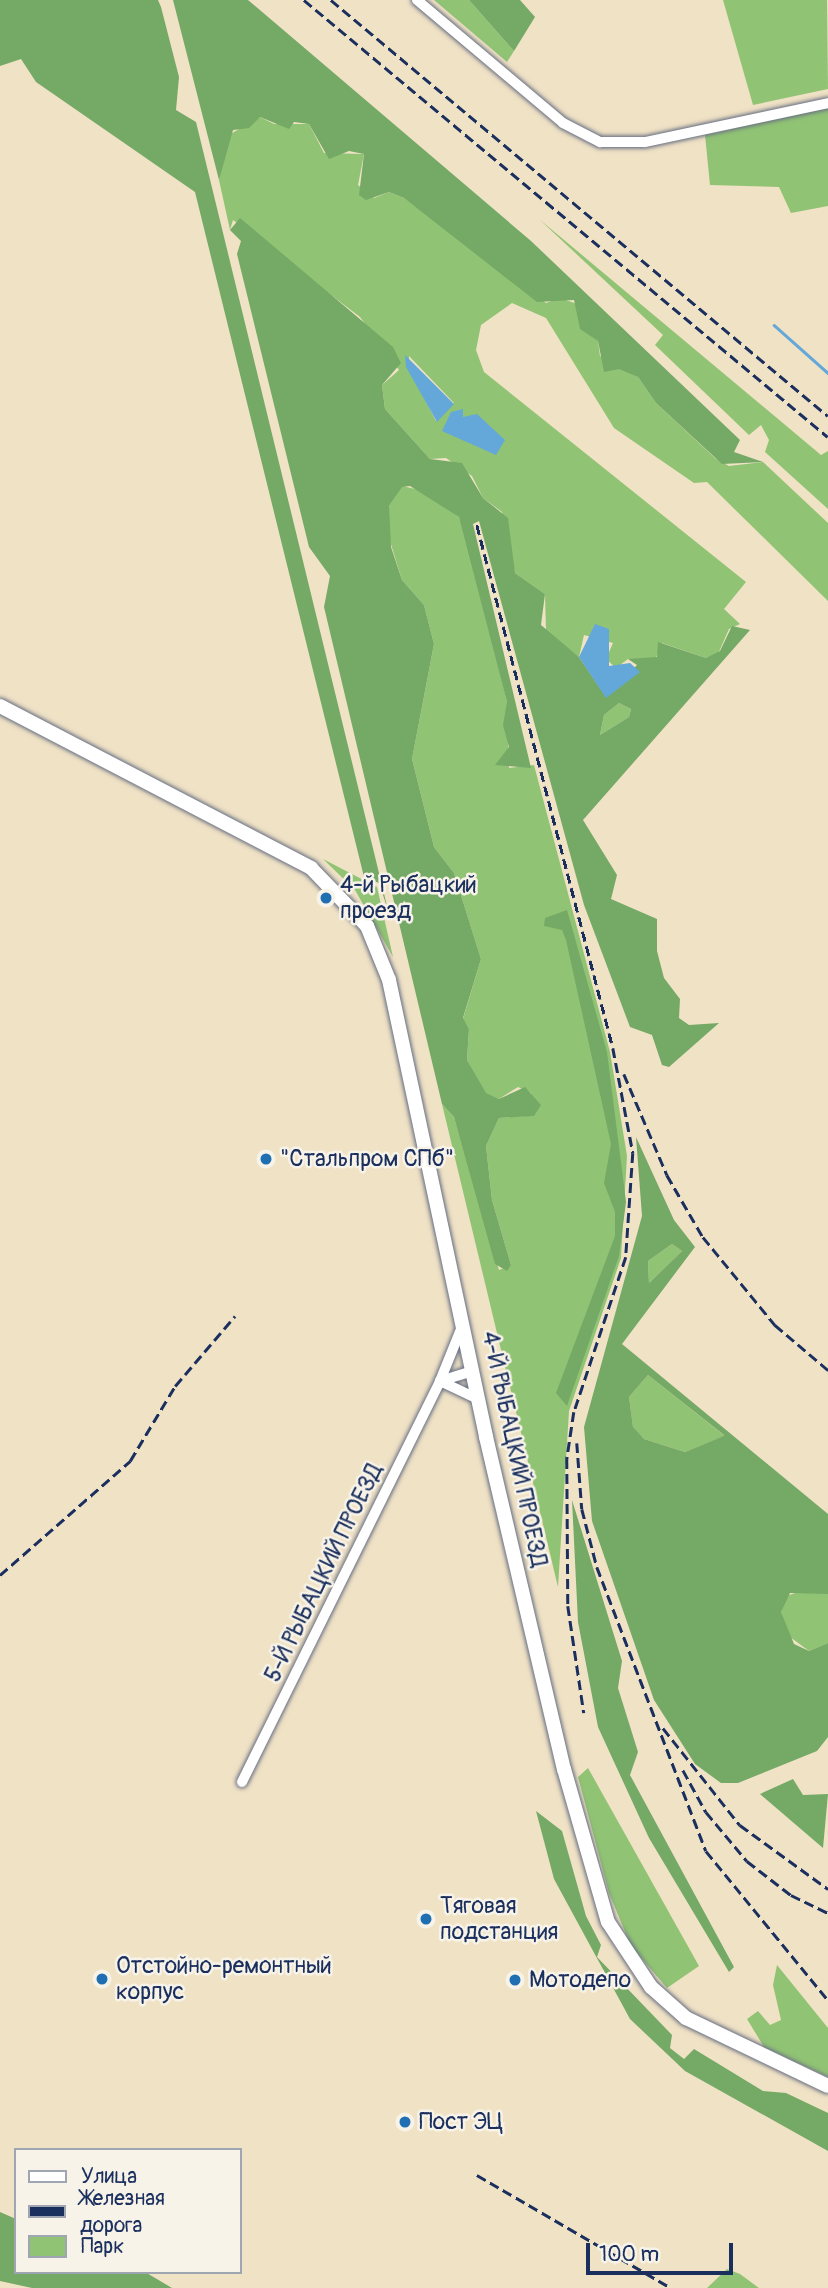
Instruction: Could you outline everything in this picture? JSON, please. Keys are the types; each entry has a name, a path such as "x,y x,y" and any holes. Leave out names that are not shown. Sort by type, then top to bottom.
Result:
{"street":[{"path":"417,0 563,123 600,142 645,142 828,103"},
{"name":"4-Й РЫБАЦКИЙ ПРОЕЗД","path":"0,706 303,863 359,914 389,980 478,1399 589,1868 617,1941 651,1987 686,2018 828,2086"},
{"name":"5-Й РЫБАЦКИЙ ПРОЕЗД","path":"242,1782 440,1381 463,1324"},
{"path":"440,1381 472,1371"},
{"path":"440,1381 478,1399"}],"green space":[{"path":"0,0 158,0 161,7 179,77 176,110 196,122 388,910 379,883 364,877 195,192 36,82 21,59 0,66"},
{"path":"173,0 248,0 531,241 740,440 734,452 763,462 722,464 656,403 638,377 619,369 604,372 598,341 580,329 574,300 537,302 404,198 389,192 366,200 359,195 364,154 349,151 329,159 309,124 294,122 289,129 260,117 249,128 233,130 219,180"},
{"path":"434,0 469,0 514,51 507,62"},
{"path":"469,0 520,0 535,17 514,51"},
{"path":"723,0 827,0 828,89 753,105"},
{"path":"828,108 828,206 791,213 779,187 710,185 705,135"},
{"path":"260,117 274,124 309,124 324,153 364,154 358,185 374,198 389,192 404,198 546,303 560,298 580,305 579,321 598,341 600,356 638,377 656,403 716,459 729,466 763,462 828,523 828,601 707,482 694,483 614,428 546,318 512,303 481,325 476,350 484,372 746,582 724,609 740,624 729,629 718,654 706,658 662,643 655,660 628,659 616,668 606,659 613,643 584,635 579,657 546,631 545,594 515,573 502,512 483,498 472,476 446,458 430,459 385,409 382,385 399,370 360,317 233,220 230,230 219,180 227,136","holes":["409,356 454,403 436,421 409,369"]},
{"path":"240,218 393,347 401,363 382,385 385,409 430,459 462,463 483,498 508,518 515,573 545,594 541,625 579,657 606,697 637,665 628,659 657,657 658,642 706,658 720,651 732,626 750,630 583,820 617,875 611,899 657,919 657,951 664,978 680,999 679,1018 689,1025 719,1023 669,1067 662,1065 652,1035 630,1027 584,905 479,521 473,524 531,768 495,765 509,747 503,725 507,702 459,517 410,486 402,487 389,506 391,547 402,580 424,605 434,644 412,759 434,847 454,873 481,959 463,1018 469,1029 467,1060 486,1093 499,1099 525,1087 541,1105 534,1116 499,1118 486,1146 492,1200 511,1265 507,1271 495,1264 454,1117 442,1104 324,607 330,576 309,547 237,254 241,241 230,230","holes":["619,703 631,709 629,717 600,735 604,715"]},
{"path":"539,219 821,455 828,451 828,509 765,452 769,440 761,425 749,435 655,345 663,335"},
{"path":"402,486 424,491 459,517 472,553 507,702 509,768 534,765 610,1052 627,1156 621,1258 569,1411 558,1587 442,1104 454,1117 499,1270 511,1265 492,1200 486,1146 499,1118 526,1116 531,1093 518,1087 499,1099 485,1093 467,1060 469,1029 463,1019 481,959 454,873 434,847 412,759 434,644 424,605 402,580 389,538 389,506"},
{"path":"619,703 631,709 629,717 600,735 604,715"},
{"path":"323,859 377,887 393,957 355,890"},
{"path":"567,910 607,1052 626,1202 619,1256 567,1406 556,1393 615,1236 615,1212 604,1183 611,1144 566,940 562,930 544,926 545,918"},
{"path":"636,1137 674,1220 695,1247 622,1344 828,1514 828,1594 790,1593 781,1612 794,1644 809,1651 828,1643 828,1737 817,1751 738,1783 721,1783 695,1764 654,1700 592,1521 584,1427 642,1216","holes":["672,1244 682,1251 649,1283 648,1261","648,1375 724,1435 724,1436 685,1452 644,1439 633,1427 629,1397"]},
{"path":"672,1244 682,1251 649,1283 648,1261"},
{"path":"648,1375 725,1436 685,1452 644,1439 633,1428 629,1397"},
{"path":"572,1500 622,1661 618,1688 638,1752 630,1775 734,1967 729,1972 649,1838 598,1727 578,1622"},
{"path":"805,1590 828,1594 828,1643 809,1651 786,1634 781,1612 783,1597"},
{"path":"588,1768 699,1966 667,1988 631,1946 609,1893 578,1777"},
{"path":"793,1779 803,1795 828,1794 823,1848 760,1794"},
{"path":"536,1811 562,1831 586,1916 601,1945 597,1957 672,2035 670,2048 684,2059 694,2049 763,2091 786,2093 828,2113 828,2151 685,2071 630,2019 554,1879"},
{"path":"777,1965 828,2028 828,2077 764,2047 747,2019 758,2011 770,2025 781,2020 773,1985"},
{"path":"0,2212 14,2218 14,2274 148,2274 172,2288 32,2288 0,2281"},
{"path":"727,2269 740,2274 759,2288 707,2288"}],"water":[{"path":"405,355 454,404 437,422 406,367"},
{"path":"463,409 463,417 477,414 505,440 496,455 442,431 451,412"},
{"path":"595,624 609,629 609,666 630,663 640,672 606,698 579,657"}],"waterway":[{"path":"774,325 828,373"}],"railway":[{"path":"304,0 828,437"},
{"path":"331,0 828,416"},
{"path":"477,525 613,1048 633,1153 626,1257 574,1412 567,1459 568,1606 584,1713"},
{"path":"624,1074 667,1175 703,1237 775,1325 828,1370"},
{"path":"0,1575 130,1461 175,1386 235,1316"},
{"path":"577,1443 582,1509 597,1567 706,1851 828,2000"},
{"path":"663,1728 740,1825 828,1889"},
{"path":"683,1770 706,1812 747,1861 791,1895 828,1913"},
{"path":"477,2175 671,2288"}],"place":[{"name":"4-й Рыбацкий проезд","path":"326,898"},
{"name":"\"Стальпром СПб\"","path":"266,1159"},
{"name":"Тяговая подстанция","path":"426,1919"},
{"name":"Отстойно-ремонтный корпус","path":"102,1979"},
{"name":"Мотодепо","path":"515,1980"},
{"name":"Пост ЭЦ","path":"405,2122"}]}
